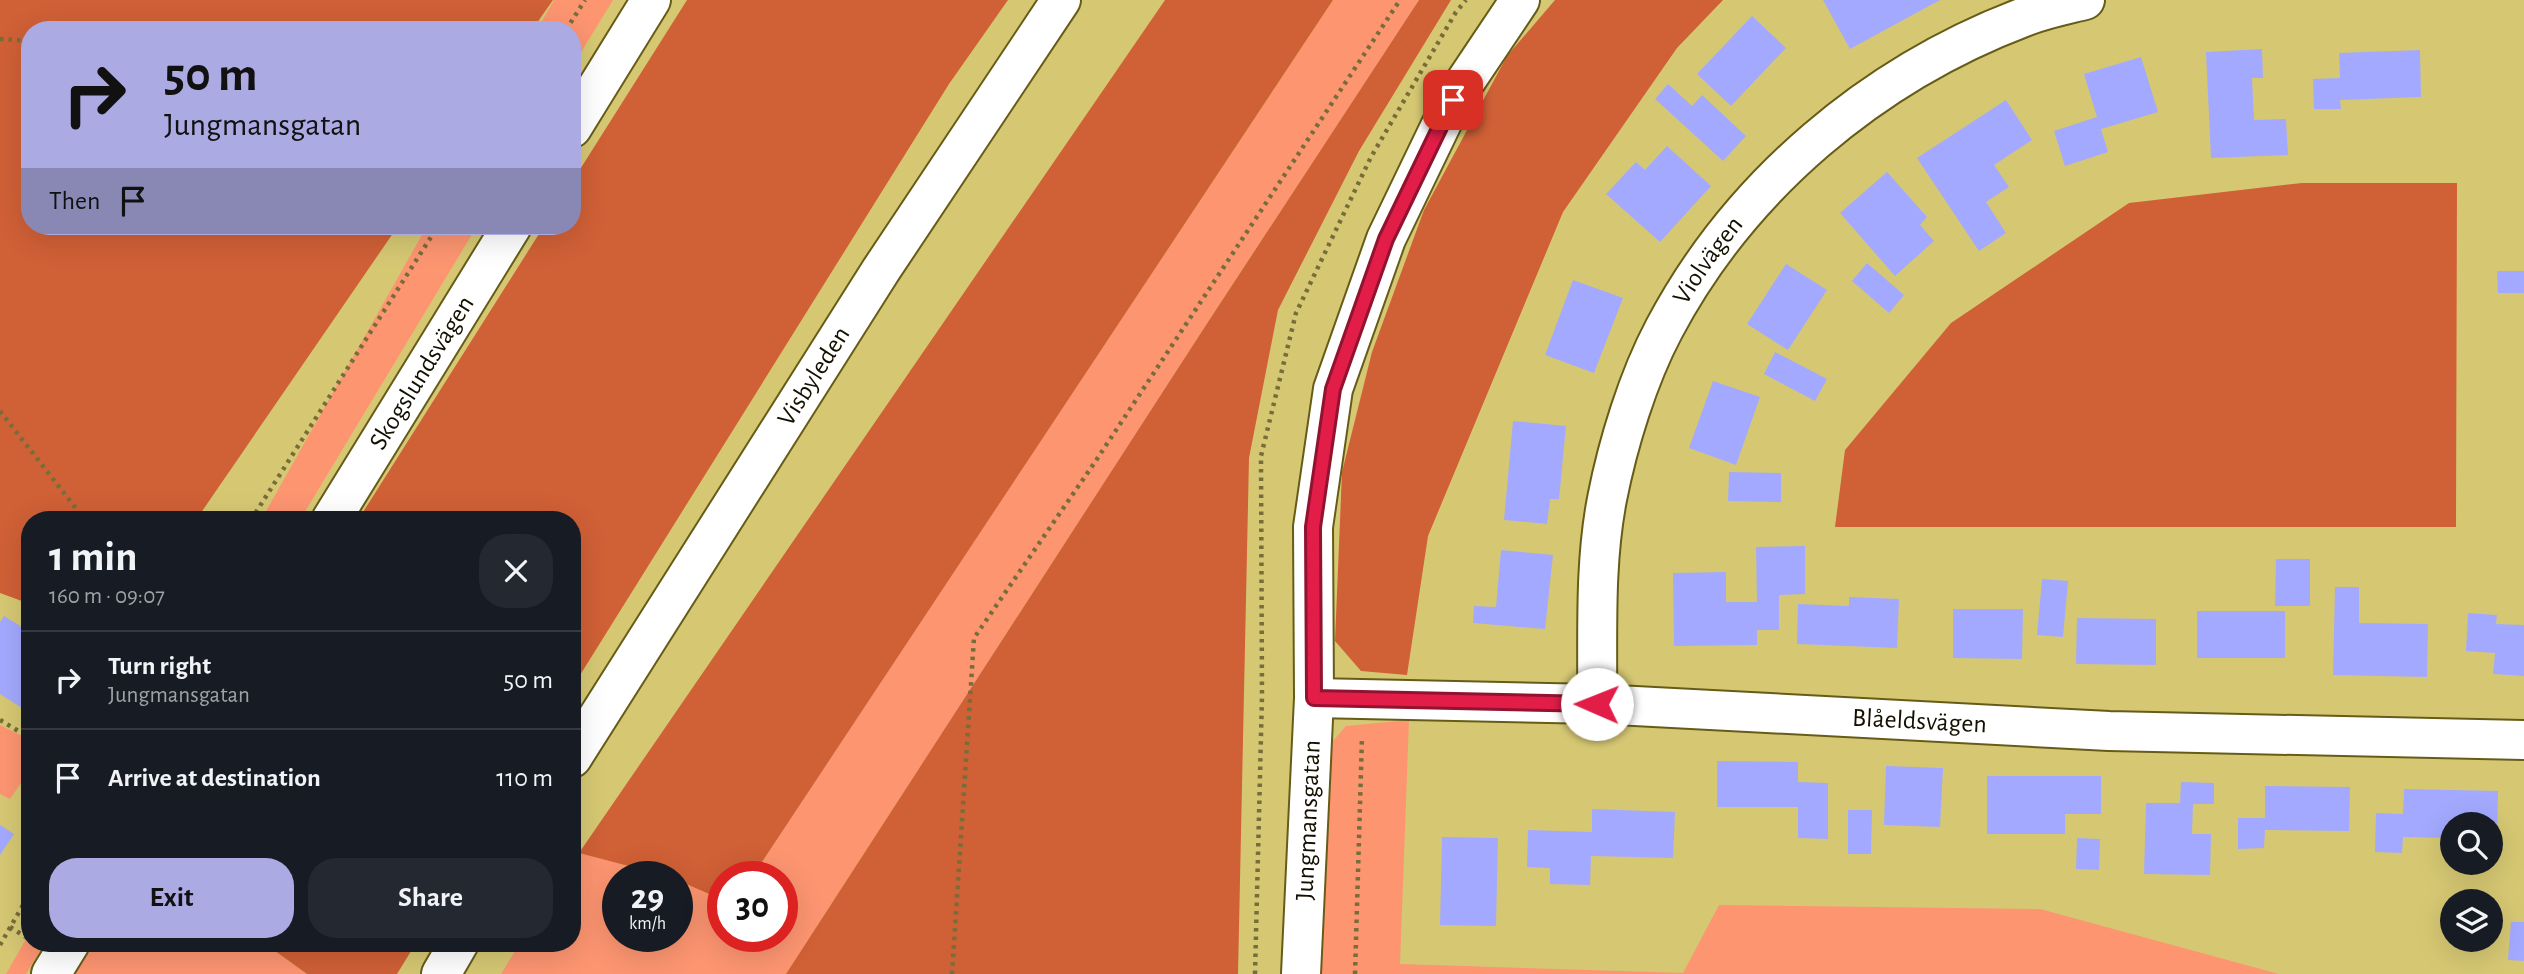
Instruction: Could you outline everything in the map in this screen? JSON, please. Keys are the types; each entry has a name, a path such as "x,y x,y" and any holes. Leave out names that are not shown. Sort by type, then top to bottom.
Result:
{"street":[{"path":"581,113 651,0"},
{"name":"Visbyleden","path":"581,744 881,270 1061,0"},
{"name":"Jungmansgatan","path":"1301,974 1314,698 1313,527 1333,389 1386,239 1453,100 1520,0"},
{"name":"Violvägen","path":"1597,704 1598,587 1607,500 1621,443 1639,389 1664,329 1701,270 1744,211 1792,161 1904,75 1963,44 2026,16 2085,0"},
{"name":"Skogslundsvägen","path":"337,511 506,235"},
{"name":"Blåeldsvägen","path":"1314,698 1597,704 2109,731 2524,740"},
{"path":"51,974 64,952"},
{"path":"441,974 454,952"}],"path":[{"path":"572,21 585,0"},
{"path":"952,974 974,638 1095,461 1400,0"},
{"path":"0,39 21,40"},
{"path":"257,511 432,235"},
{"path":"0,411 78,511"},
{"path":"1355,974 1363,699"},
{"path":"0,720 21,733"},
{"path":"0,945 21,908"},
{"path":"10,927 21,934"}],"shaded area":[{"path":"0,0 553,0 538,21 21,21 21,235 392,235 202,511 21,511 21,601 0,593"},
{"path":"554,0 613,0 581,52 581,21 542,21"},
{"path":"687,0 1008,0 949,84 581,674 581,511 364,511 538,235 581,235 581,168"},
{"path":"1165,0 1333,0 763,861 707,861 707,893 693,887 693,861 609,861 581,854"},
{"path":"1333,0 1419,0 786,974 501,974 514,952 581,952 581,854 609,861 602,861 602,952 693,952 693,887 707,893 707,952 798,952 798,861 763,861"},
{"path":"1419,0 1451,0 1359,151 1278,310 1249,458 1238,974 786,974 1208,322"},
{"path":"1555,0 1723,0 1677,48 1563,212 1428,536 1407,675 1361,671 1335,641 1342,472 1372,352 1424,210 1507,56"},
{"path":"2302,183 2457,183 2456,527 1835,527 1845,450 1951,323 2129,203"},
{"path":"422,235 472,235 305,511 266,511"},
{"path":"1409,720 1400,964 1683,973 1719,905 2040,909 2279,974 1316,974 1326,749 1346,726"},
{"path":"0,725 21,736 21,783 10,799 0,794"},
{"path":"21,948 21,952 39,952 26,974 6,974"},
{"path":"86,952 276,952 307,974 73,974"},
{"path":"276,952 410,952 397,974 307,974"}],"building":[{"path":"1823,0 1940,0 1850,49"},
{"path":"1752,16 1786,48 1731,106 1697,74"},
{"path":"2262,49 2263,78 2252,78 2254,120 2286,119 2288,155 2211,158 2206,52"},
{"path":"2420,50 2421,97 2340,100 2341,109 2314,109 2313,79 2340,78 2339,53"},
{"path":"2141,57 2158,112 2101,129 2108,152 2065,166 2054,131 2097,117 2084,74"},
{"path":"1668,84 1692,106 1702,95 1746,136 1723,161 1655,99"},
{"path":"2006,100 2032,140 1994,165 2009,187 1986,202 2006,233 1979,251 1917,158"},
{"path":"1667,146 1711,186 1660,242 1606,194 1636,162 1645,170"},
{"path":"1887,172 1927,217 1920,225 1934,241 1895,276 1840,213"},
{"path":"1867,263 1904,295 1889,313 1852,281"},
{"path":"1786,264 1827,290 1788,350 1747,324"},
{"path":"2497,271 2524,271 2524,293 2498,293"},
{"path":"1573,280 1623,298 1594,373 1545,355"},
{"path":"1775,352 1827,379 1815,401 1764,374"},
{"path":"1713,381 1760,397 1736,465 1689,448"},
{"path":"1513,421 1566,426 1559,499 1550,499 1547,524 1504,520"},
{"path":"1729,472 1781,473 1781,502 1728,501"},
{"path":"1805,546 1805,594 1779,595 1779,630 1757,630 1757,645 1674,646 1673,573 1726,572 1726,602 1757,602 1756,547"},
{"path":"1501,550 1553,555 1545,629 1473,623 1474,606 1496,607"},
{"path":"2276,559 2310,559 2310,606 2275,606"},
{"path":"2042,579 2068,581 2063,637 2037,635"},
{"path":"2335,587 2359,587 2359,623 2428,624 2427,677 2333,675"},
{"path":"1849,597 1899,599 1897,648 1797,644 1798,604 1849,606"},
{"path":"1953,609 2023,609 2022,659 1953,658"},
{"path":"2197,611 2285,611 2285,658 2197,658"},
{"path":"2468,613 2497,615 2496,624 2524,625 2524,676 2493,674 2495,653 2466,651"},
{"path":"4,616 21,626 21,707 0,694 0,622"},
{"path":"2077,618 2156,619 2156,665 2076,664"},
{"path":"1717,761 1798,762 1798,782 1828,783 1828,839 1798,838 1798,807 1717,807"},
{"path":"1886,766 1943,768 1940,827 1884,825"},
{"path":"1987,776 2101,776 2101,814 2065,814 2065,834 1987,834"},
{"path":"2181,782 2214,783 2214,804 2193,804 2192,834 2211,834 2210,875 2144,874 2146,803 2180,803"},
{"path":"2265,786 2350,787 2349,831 2265,830 2264,848 2238,849 2238,818 2265,818"},
{"path":"2404,789 2498,791 2498,812 2440,812 2440,838 2403,837 2402,853 2375,852 2376,813 2403,814"},
{"path":"1592,809 1675,812 1673,858 1591,856 1590,885 1550,884 1550,868 1527,867 1528,830 1592,832"},
{"path":"1848,810 1872,810 1871,854 1848,854"},
{"path":"0,825 14,834 0,855"},
{"path":"1442,837 1498,838 1496,926 1440,925"},
{"path":"2077,838 2100,839 2099,870 2076,869"},
{"path":"2511,922 2524,922 2524,961 2508,960"}],"route":[{"path":"1453,100 1386,239 1333,389 1313,527 1314,698 1597,704"}]}
